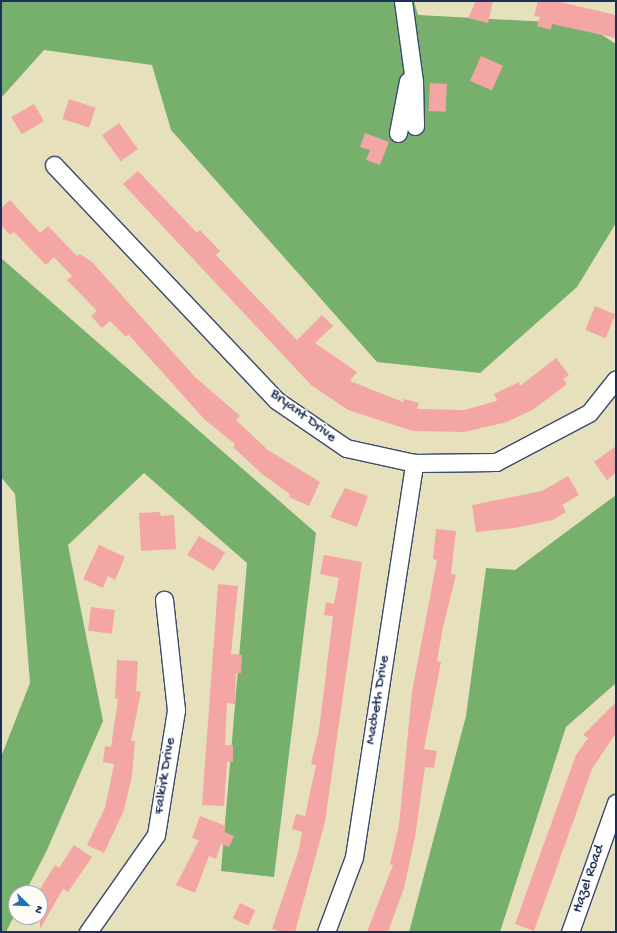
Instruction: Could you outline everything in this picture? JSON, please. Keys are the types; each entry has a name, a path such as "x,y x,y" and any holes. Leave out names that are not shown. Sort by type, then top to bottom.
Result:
{"street":[{"path":"403,1 413,72 415,126"},
{"path":"398,133 405,86 413,72"},
{"name":"Bryant Drive","path":"54,165 276,400 346,448 414,463 496,462 589,413 616,379"},
{"name":"Macbeth Drive","path":"326,932 354,857 414,463"},
{"name":"Falkirk Drive","path":"88,932 156,835 176,710 164,600"},
{"name":"Hazel Road","path":"570,932 616,803"}],"green space":[{"path":"1,1 414,1 418,15 585,24 616,44 616,223 577,287 480,373 377,362 171,130 152,65 44,50 1,98"},
{"path":"1,258 316,533 274,877 221,871 247,563 144,473 68,545 103,721 47,850 29,885 8,885 8,925 10,925 6,932 1,932 1,757 30,683 15,494 1,477"},
{"path":"616,495 616,683 566,727 500,932 409,932 466,716 486,568 515,570"}],"building":[{"path":"476,1 493,1 488,23 468,18"},
{"path":"538,1 556,1 616,15 616,38 552,24 551,30 537,26 540,17 534,16"},
{"path":"481,56 503,66 492,90 470,81"},
{"path":"430,83 447,84 446,112 429,111"},
{"path":"69,99 96,108 89,128 63,119"},
{"path":"34,104 44,121 21,134 11,117"},
{"path":"119,123 138,149 121,161 102,135"},
{"path":"365,133 389,142 380,165 366,160 370,150 360,147"},
{"path":"138,171 197,233 200,230 220,251 216,255 297,340 322,315 333,326 315,343 357,372 350,381 403,402 404,399 419,403 417,409 464,410 497,401 494,394 519,382 520,386 556,358 569,375 563,379 567,384 534,409 507,422 464,432 413,431 348,410 311,385 123,184"},
{"path":"10,200 40,233 48,226 77,256 80,254 92,262 195,377 240,416 236,420 268,450 320,482 309,506 289,497 290,494 262,474 233,447 235,444 205,420 128,334 126,337 110,321 102,328 91,316 97,311 67,280 72,276 54,257 46,265 14,232 10,235 1,225 1,208"},
{"path":"595,306 615,314 606,338 585,330"},
{"path":"616,446 616,473 607,480 594,462"},
{"path":"568,476 579,495 562,505 566,512 553,520 515,528 476,532 472,505 542,491"},
{"path":"345,488 368,496 357,527 330,517"},
{"path":"160,512 161,516 174,515 176,549 141,551 139,513"},
{"path":"436,529 456,531 451,574 456,575 443,627 437,661 441,662 424,749 437,751 434,768 425,767 415,837 404,888 388,932 367,932 393,865 390,864 399,825 412,692 437,560 433,559"},
{"path":"199,536 225,552 214,571 187,555"},
{"path":"99,545 125,557 115,580 108,576 103,588 83,579"},
{"path":"324,555 362,562 325,822 295,932 282,932 272,929 299,850 302,832 292,829 296,814 305,816 316,765 311,764 319,730 333,616 324,615 326,602 334,604 339,578 320,574"},
{"path":"218,584 238,586 231,654 242,655 241,673 236,673 235,704 227,703 225,745 233,745 233,762 227,762 224,806 202,805"},
{"path":"91,607 115,610 112,634 88,631"},
{"path":"117,660 138,661 136,691 141,692 131,741 135,741 132,776 124,810 104,853 87,845 105,808 114,764 103,762 105,746 111,747 118,699 115,699"},
{"path":"616,702 616,733 592,769 534,931 515,924 576,755 588,738 583,735"},
{"path":"200,816 226,826 224,832 234,836 229,847 221,844 216,859 209,856 195,893 176,885 199,840 192,838"},
{"path":"74,845 92,857 68,892 63,889 48,915 48,885 42,885 55,865 59,868"},
{"path":"240,903 255,910 248,926 233,918"}]}
